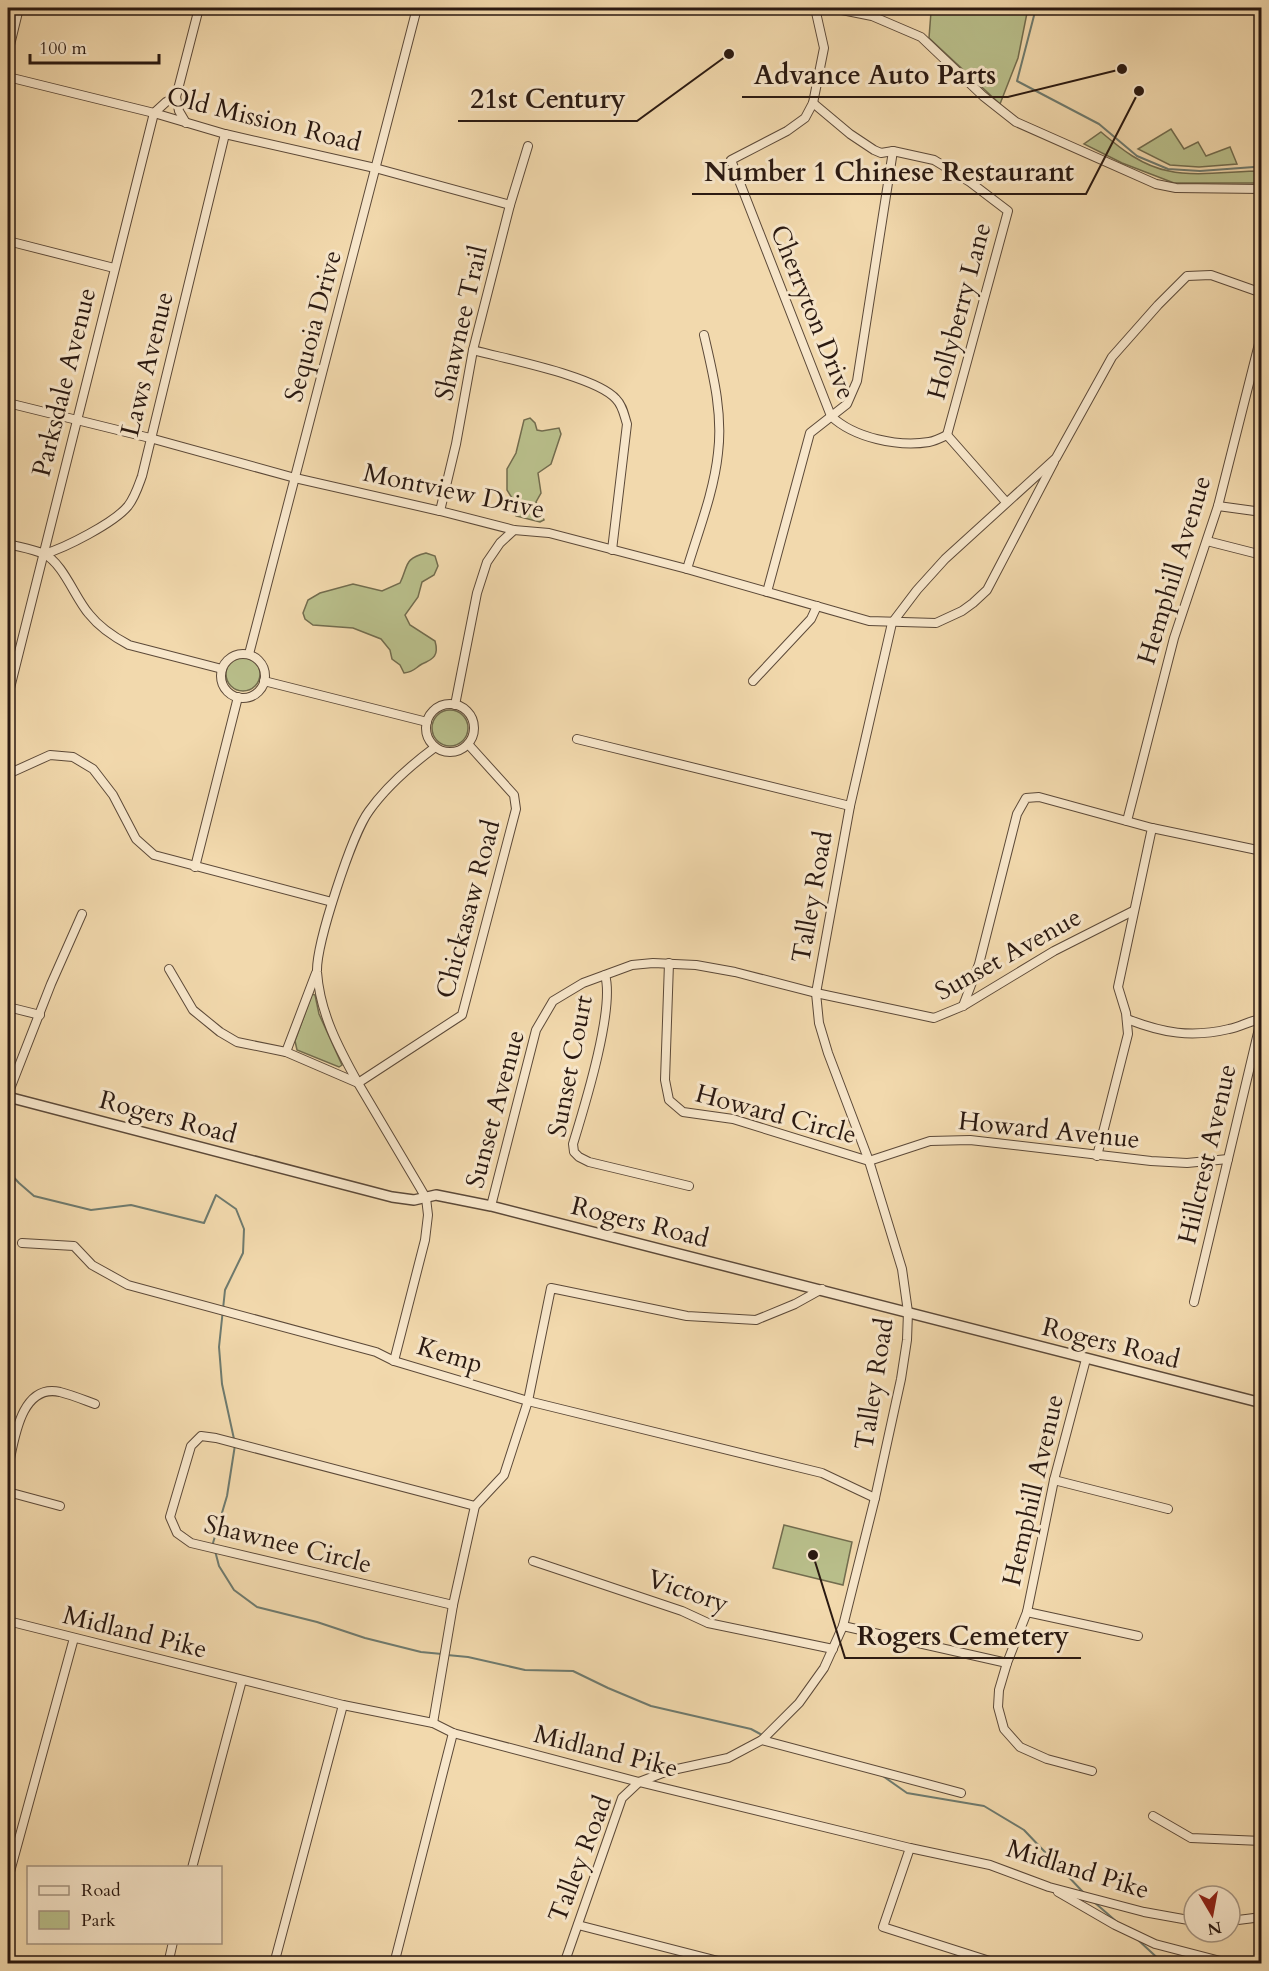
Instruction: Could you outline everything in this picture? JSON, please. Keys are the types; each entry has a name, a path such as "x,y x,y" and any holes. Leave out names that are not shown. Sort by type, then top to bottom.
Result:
{"street":[{"path":"8,53 19,8"},
{"path":"186,123 179,111 176,97 199,8"},
{"name":"Sequoia Drive","path":"249,654 417,8"},
{"path":"813,103 824,48 815,8"},
{"path":"832,8 872,16 921,37 983,96 1016,122 1155,184 1176,188 1262,189"},
{"name":"Old Mission Road","path":"8,77 154,113 225,134 375,168 510,205"},
{"path":"154,113 166,102 176,97"},
{"name":"Hollyberry Lane","path":"813,103 850,134 874,150 881,153 893,151 934,160 970,182 1008,211 947,435"},
{"name":"Cherryton Drive","path":"813,103 805,118 787,131 731,160 831,416 841,426 885,442 930,442 947,435"},
{"name":"Parksdale Avenue","path":"8,696 154,113"},
{"name":"Laws Avenue","path":"44,554 60,549 115,517 127,507 136,493 142,477 225,134"},
{"name":"Shawnee Trail","path":"440,511 456,444 473,350 510,205 528,146"},
{"path":"767,592 810,433 847,404 857,381 893,151"},
{"path":"8,241 114,268"},
{"name":"Talley Road","path":"892,623 936,623 962,611 987,590 1112,357 1187,276 1211,275 1262,293"},
{"name":"Hemphill Avenue","path":"1127,820 1174,638 1218,506 1262,333"},
{"path":"687,569 718,454 717,393 704,335"},
{"path":"473,350 574,377 601,387 622,406 627,424 612,550"},
{"name":"Montview Drive","path":"8,403 150,438 295,478 514,530 549,533 687,569 869,621 892,623"},
{"path":"947,435 1006,502"},
{"name":"Talley Road","path":"564,1964 622,1798 639,1782 668,1771 728,1758 762,1740 799,1703 824,1668 843,1626 901,1378 907,1340 908,1312 902,1269 869,1161 819,1023 816,993 850,806 892,623 945,559 1056,458"},
{"path":"1218,506 1262,512"},
{"path":"455,705 477,592 487,562 500,543 514,530"},
{"path":"1207,541 1262,555"},
{"path":"8,544 44,554 54,562 87,613 99,626 116,638 129,645 222,669"},
{"path":"753,681 811,619 817,606"},
{"path":"238,654 249,654 258,659 263,667 264,681 258,692 249,697 238,697 227,691 221,680 222,669 227,661 238,654"},
{"path":"264,681 427,722"},
{"path":"195,867 238,697"},
{"path":"455,705 470,715 474,725 473,734 468,744 460,750 450,752 434,748 428,739 426,729 430,715 438,708 455,705"},
{"path":"577,740 850,806"},
{"name":"Chickasaw Road","path":"358,1083 462,1015 516,809 513,795 468,744"},
{"path":"286,1052 317,970 332,902 367,813 394,782 434,748"},
{"path":"8,774 50,755 73,757 93,769 113,795 136,839 154,855 332,902"},
{"path":"963,1006 979,964 1017,814 1026,798 1039,797 1152,828 1262,850"},
{"path":"1097,1156 1128,1034 1127,1019 1118,987 1152,828"},
{"name":"Sunset Avenue","path":"491,1206 536,1030 553,1001 583,983 632,965 669,963 696,965 934,1018 963,1006 1054,951 1133,911"},
{"path":"8,1096 82,914"},
{"name":"Howard Circle","path":"669,963 666,1080 669,1100 683,1112 733,1119 869,1161"},
{"path":"169,969 193,1010 220,1032 237,1042 286,1052 358,1083"},
{"path":"317,970 323,1007 333,1038 426,1198 428,1215 425,1240 394,1360"},
{"name":"Sunset Court","path":"605,975 606,1005 600,1041 573,1144 574,1152 589,1162 689,1186"},
{"path":"8,1007 40,1015"},
{"path":"1127,1019 1165,1032 1191,1035 1232,1029 1261,1018"},
{"name":"Hillcrest Avenue","path":"1194,1302 1261,1018"},
{"name":"Rogers Road","path":"8,1096 393,1197 414,1200 436,1195 491,1206 1262,1403"},
{"name":"Howard Avenue","path":"869,1161 930,1141 970,1140 1097,1156 1187,1163 1228,1159"},
{"name":"Kemp","path":"22,1243 74,1246 92,1265 128,1285 376,1352 394,1360 528,1401 822,1473 875,1497"},
{"path":"433,1723 453,1605 475,1506 504,1475 528,1401 551,1288 687,1316 756,1320 822,1290"},
{"name":"Hemphill Avenue","path":"1086,1359 1054,1480 1027,1612 999,1690 998,1707 1004,1729 1020,1747 1047,1759 1092,1771"},
{"path":"8,1468 19,1421 27,1405 35,1396 48,1391 59,1392 95,1404"},
{"name":"Shawnee Circle","path":"453,1605 191,1543 177,1533 170,1517 191,1446 201,1436 475,1506"},
{"path":"1054,1480 1168,1509"},
{"path":"8,1492 60,1506"},
{"name":"Victory","path":"533,1561 681,1611 708,1623 833,1649"},
{"path":"1027,1612 1138,1636"},
{"name":"Midland Pike","path":"8,1621 242,1680 433,1723 453,1733 639,1782 910,1848 990,1865 1049,1887 1182,1920"},
{"path":"843,1626 1007,1664"},
{"path":"8,1879 74,1638"},
{"path":"193,1866 242,1680"},
{"path":"274,1964 344,1704"},
{"path":"394,1964 453,1733"},
{"path":"762,1740 961,1793"},
{"path":"1153,1816 1191,1838 1262,1841"},
{"path":"910,1848 883,1927 999,1964"},
{"path":"1049,1887 1114,1925 1155,1944 1232,1964"},
{"path":"1242,1920 1262,1917"},
{"path":"578,1925 730,1964"},
{"path":"168,1964 173,1944"}],"green space":[{"path":"937,8 1028,8 1018,58 1000,104 929,38 931,12"},
{"path":"1171,129 1184,149 1198,142 1206,156 1230,147 1237,164 1199,167 1170,165 1138,149"},
{"path":"1101,132 1132,156 1159,169 1190,174 1261,171 1261,183 1174,183 1122,163 1084,144"},
{"path":"530,418 537,430 559,428 561,434 551,464 538,473 541,493 536,502 544,520 540,522 516,516 512,498 507,490 507,469 516,453 524,420"},
{"path":"426,553 435,556 438,566 434,575 422,582 418,597 405,615 410,625 435,641 436,653 412,671 404,673 400,665 392,659 390,650 381,639 353,628 313,625 305,619 303,613 308,600 320,593 353,584 382,591 400,583 410,560"},
{"path":"243,657 255,662 260,674 255,686 243,691 231,686 226,674 231,662"},
{"path":"450,710 463,715 468,728 463,741 450,746 437,741 432,728 437,715"},
{"path":"312,994 315,995 319,1014 342,1065 339,1067 297,1050 295,1041"},
{"path":"784,1525 852,1542 843,1585 773,1568"}],"waterway":[{"path":"1036,8 1017,81 1099,124 1137,156 1168,169 1200,171 1254,167"},
{"path":"8,1171 34,1196 91,1210 131,1205 204,1223 216,1195 236,1209 244,1229 243,1253 225,1290 219,1347 222,1384 234,1439"},
{"path":"235,1445 227,1496 213,1543 219,1566 234,1590 257,1607 317,1622 365,1638 421,1652 442,1654"},
{"path":"447,1655 468,1657 525,1670 573,1671 651,1706 751,1729 764,1736"},
{"path":"880,1774 907,1793 984,1806 1024,1830 1083,1892"},
{"path":"1094,1902 1117,1922"},
{"path":"1137,1939 1164,1964"}],"place":[{"name":"21st Century","path":"729,54"},
{"name":"Advance Auto Parts","path":"1122,69"},
{"name":"Number 1 Chinese Restaurant","path":"1139,91"},
{"name":"Rogers Cemetery","path":"813,1555"}]}
